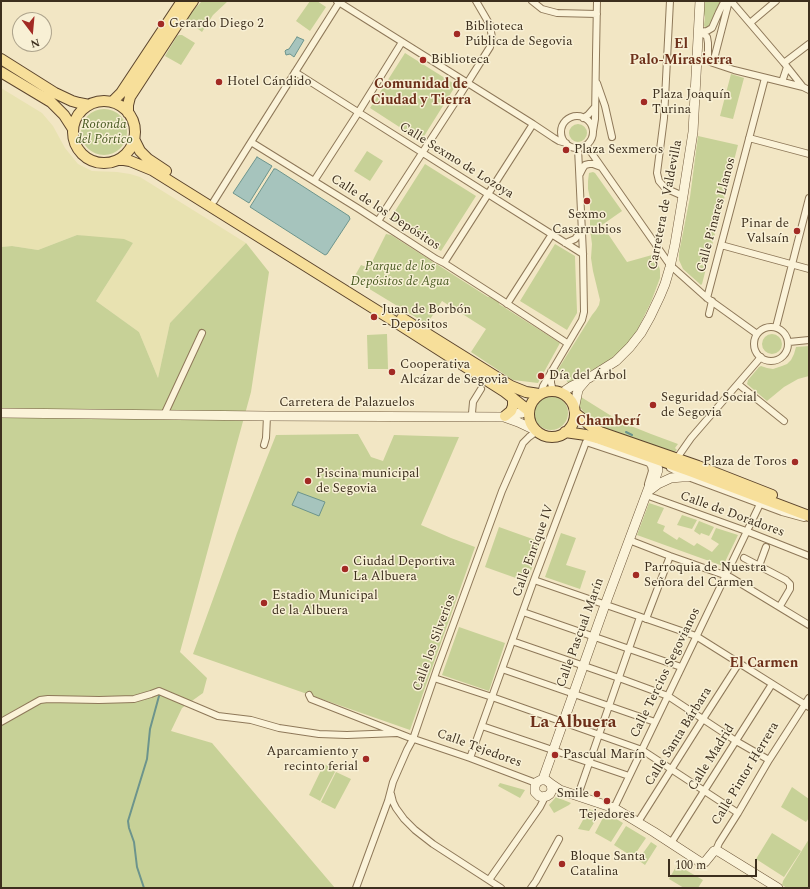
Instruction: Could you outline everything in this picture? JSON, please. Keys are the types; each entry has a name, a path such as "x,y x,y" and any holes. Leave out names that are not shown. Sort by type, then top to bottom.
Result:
{"main road":[{"path":"112,102 121,93 182,1"},
{"path":"128,113 130,97 194,1"},
{"path":"1,59 55,93 72,101 89,105"},
{"path":"1,72 50,102 64,115 73,128"},
{"path":"529,411 513,398 388,318 152,170 130,161 118,160 98,163 86,158 77,148 73,135 73,128 78,115 89,105 100,101 112,102 121,106 128,113 134,125 134,139 140,151 148,159 498,379 517,389 540,394"},
{"path":"118,160 128,151 134,139"},
{"path":"575,412 573,424 568,430 557,436 551,437 545,436 537,431 530,422 529,416 532,402 540,394 547,391 564,394 571,401 575,412 600,432 676,458 809,510"},
{"path":"504,417 511,411 513,406 513,398"},
{"path":"565,432 586,435 690,471 809,518"}],"street":[{"path":"214,201 339,1 559,141 566,143 569,146 578,148 586,145 593,136 595,119 597,1"},
{"path":"378,221 468,83 487,51 492,38 490,25 476,1"},
{"path":"532,1 542,9 557,13 597,14"},
{"path":"670,1 664,118 657,173 659,181 665,188 683,196"},
{"name":"Carretera de Valdevilla","path":"564,394 566,390 572,386 589,378 616,361 634,343 650,317 663,287 674,248 693,132 700,1"},
{"path":"698,32 707,31 712,28 723,4 729,1"},
{"path":"729,1 806,88"},
{"path":"713,63 729,1"},
{"path":"750,23 776,1"},
{"path":"698,32 703,33 706,36 708,44 708,58 713,63 806,88"},
{"path":"314,181 402,42"},
{"path":"782,82 786,65 809,44"},
{"name":"Calle Sexmo de Lozoya","path":"295,72 583,254"},
{"name":"Calle Pinares Llanos","path":"708,314 709,299 721,245 765,78"},
{"path":"596,80 605,106 612,137"},
{"path":"583,118 595,107"},
{"path":"566,143 562,136 562,130 567,120 577,117 583,118 590,123 593,130"},
{"path":"444,263 533,124"},
{"path":"545,131 552,132 562,130"},
{"path":"749,138 809,154"},
{"name":"Calle de los Depósitos","path":"251,142 378,221 567,343"},
{"path":"586,145 670,265 709,299 757,334"},
{"path":"540,394 551,371 583,316 583,254 578,148"},
{"path":"579,178 585,165 593,164 602,168"},
{"path":"776,327 809,198"},
{"path":"565,243 575,238 582,231"},
{"path":"507,304 552,234"},
{"path":"721,245 809,269"},
{"path":"660,252 667,252 674,248"},
{"path":"776,327 784,331 786,334 789,342 788,351 778,360 769,361 760,357 756,352 754,341 757,334 763,328 776,327"},
{"path":"164,415 202,333"},
{"path":"789,342 809,340"},
{"path":"676,458 691,438 760,357"},
{"path":"551,371 553,391"},
{"name":"Carretera de Valdevilla","path":"575,412 578,390 589,378"},
{"path":"738,384 784,421"},
{"path":"473,417 473,402 481,389"},
{"path":"715,400 720,405"},
{"name":"Carretera de Palazuelos","path":"1,413 91,413 248,416 267,418 504,417 529,411"},
{"path":"504,417 537,431"},
{"path":"264,445 266,438 267,418"},
{"name":"Calle los Silverios","path":"390,802 393,782 412,739 502,490 523,443 537,431"},
{"name":"Calle Enrique IV","path":"470,758 534,580 586,442 651,466 652,471 647,485 646,494"},
{"path":"650,457 688,477 788,514 809,518"},
{"name":"Calle Pascual Marín","path":"539,781 553,750 646,494 656,476 658,470 656,464 650,457"},
{"path":"646,494 652,488 664,481 677,477 688,477"},
{"name":"Calle de Doradores","path":"646,494 809,556"},
{"name":"Calle Tercios Segovianos","path":"614,808 760,504"},
{"path":"629,540 730,577 809,624"},
{"path":"759,566 766,547"},
{"path":"578,795 629,649 670,556"},
{"path":"744,558 786,580 790,584 789,591 780,606"},
{"path":"534,580 696,636 807,706"},
{"path":"523,612 681,667"},
{"path":"512,641 668,696 736,741 769,760"},
{"name":"Calle Santa Bárbara","path":"638,822 702,719 739,663"},
{"path":"502,669 655,722"},
{"path":"434,678 642,750 738,812"},
{"name":"Calle Madrid","path":"671,843 772,684"},
{"path":"1,722 40,700 134,699 159,691 218,716 251,720 278,728 319,734 398,733"},
{"name":"Calle Tejedores","path":"310,697 412,739 539,781"},
{"name":"Calle Pintor Herrera","path":"671,843 699,861 707,861 716,850 769,760 807,706 809,698"},
{"path":"482,726 629,776"},
{"path":"552,791 548,780 539,781 534,789 540,796 552,791 578,795 614,808 671,843"},
{"path":"489,880 552,791"},
{"path":"356,888 384,812 390,802 404,819 420,834 489,880 494,886 501,888"},
{"path":"384,812 399,813"},
{"path":"531,888 559,839"},
{"path":"716,850 778,888"}],"shaded area":[{"path":"1,88 42,113 53,126 65,148 78,164 92,171 117,172 140,177 246,243 170,323 158,378 139,332 96,301 133,243 77,235 38,250 12,246 1,247"}],"green space":[{"path":"202,1 228,1 213,15 202,32 190,23 188,16"},
{"path":"310,1 317,1 326,7 310,31 296,21"},
{"path":"705,1 722,1 715,12 710,25 705,28 705,17 702,8"},
{"path":"179,35 182,35 195,43 181,65 165,56"},
{"path":"405,53 456,85 421,141 370,108"},
{"path":"731,74 744,78 733,119 720,116"},
{"name":"Rotonda del Pórtico","path":"99,109 109,109 117,113 123,119 127,127 127,137 123,145 117,151 109,155 99,155 91,151 85,145 81,137 81,127 85,119 91,113"},
{"path":"578,124 584,127 587,133 584,139 578,142 572,139 569,133 572,127"},
{"path":"698,136 738,145 701,285 683,269 679,260 679,253 690,197"},
{"path":"367,151 383,161 370,181 354,171"},
{"path":"425,164 476,196 441,251 390,219"},
{"path":"593,172 622,211 602,225 627,262 652,255 658,263 660,278 651,302 634,337 623,349 609,360 568,383 557,371 596,310 600,300 591,258 592,244 588,181 589,173"},
{"name":"Parque de los Depósitos de Agua","path":"386,234 391,235 488,297 499,302 499,304 560,343 538,383 513,380 471,352 486,329 442,301 427,324 353,279 361,265 369,268"},
{"path":"77,235 124,239 133,243 96,301 139,332 158,378 170,323 246,243 269,272 251,392 180,652 207,678 203,693 182,708 171,731 212,743 335,888 1,888 1,247 12,246 38,250"},
{"path":"555,244 575,256 577,313 567,330 520,301"},
{"path":"387,334 388,369 368,369 367,335"},
{"path":"772,334 779,337 782,344 779,351 772,354 765,351 762,344 765,337"},
{"path":"809,346 809,376 798,379 784,387 767,401 747,384 748,380 759,367 761,366 773,369 787,364 791,360 796,347"},
{"path":"548,396 554,396 558,397 565,403 568,413 567,420 561,427 554,430 548,430 544,429 537,423 534,416 534,410 535,406 541,399"},
{"path":"581,397 621,422 678,444 675,448 677,450 672,454 599,427 591,422 580,407"},
{"name":"Ciudad Deportiva La Albuera","path":"358,434 371,457 383,461 394,435 459,437 421,525 475,547 410,730 193,654 237,533 276,435"},
{"path":"649,503 664,508 657,523 665,526 663,531 677,540 679,537 694,546 697,543 712,552 719,544 711,539 716,528 738,535 723,566 637,535"},
{"path":"682,515 697,520 692,529 677,525"},
{"path":"699,521 714,527 709,536 701,533 700,535 694,531"},
{"path":"499,527 541,542 527,582 485,567"},
{"path":"561,533 576,538 566,565 586,571 580,589 545,577"},
{"path":"459,627 505,643 489,691 442,675"},
{"path":"324,764 336,770 320,801 309,795"},
{"path":"336,772 351,779 335,809 321,802"},
{"path":"500,783 525,790 520,798 498,786"},
{"path":"792,787 809,799 809,818 806,822 781,807"},
{"path":"556,797 571,803 554,813 549,805"},
{"path":"589,809 600,813 589,831 578,829"},
{"path":"605,814 623,823 611,842 595,833"},
{"path":"626,826 646,838 633,857 614,845"},
{"path":"772,833 801,851 784,877 756,859"},
{"path":"809,839 809,888 787,888 782,885 783,881"},
{"path":"651,842 657,846 645,865 638,860"},
{"path":"677,865 703,880 698,888 684,888 669,879"}],"water":[{"path":"297,37 304,40 294,57 290,54 286,55 285,51 289,49"},
{"path":"257,157 272,166 249,203 233,193"},
{"path":"274,169 349,216 350,219 327,254 325,255 250,207"},
{"path":"298,492 325,502 319,516 292,505"}],"waterway":[{"path":"626,432 632,435"},
{"path":"144,888 137,867 134,842 128,821 147,759 150,729 159,696"}],"place":[{"name":"Gerardo Diego 2","path":"161,24"},
{"name":"Biblioteca Pública de Segovia","path":"457,34"},
{"name":"Biblioteca","path":"423,60"},
{"name":"Hotel Cándido","path":"219,82"},
{"name":"Plaza Joaquín Turina","path":"644,102"},
{"name":"Plaza Sexmeros","path":"566,150"},
{"name":"Sexmo Casarrubios","path":"587,201"},
{"name":"Pinar de Valsaín","path":"797,231"},
{"name":"Juan de Borbón - Depósitos","path":"374,317"},
{"name":"Cooperativa Alcázar de Segovia","path":"392,372"},
{"name":"Día del Árbol","path":"541,376"},
{"name":"Seguridad Social de Segovia","path":"653,405"},
{"name":"Plaza de Toros","path":"795,462"},
{"name":"Piscina municipal de Segovia","path":"308,481"},
{"name":"Ciudad Deportiva La Albuera","path":"345,569"},
{"name":"Parroquia de Nuestra Señora del Carmen","path":"636,575"},
{"name":"Estadio Municipal de la Albuera","path":"264,603"},
{"name":"Pascual Marín","path":"555,755"},
{"name":"Aparcamiento y recinto ferial","path":"366,759"},
{"name":"Smile","path":"597,794"},
{"name":"Tejedores","path":"607,801"},
{"name":"Bloque Santa Catalina","path":"562,864"}],"district":[{"name":"El Palo-Mirasierra","path":"681,54"},
{"name":"Comunidad de Ciudad y Tierra","path":"421,94"},
{"name":"Chamberí","path":"608,422"},
{"name":"El Carmen","path":"764,664"},
{"name":"La Albuera","path":"573,724"}]}
